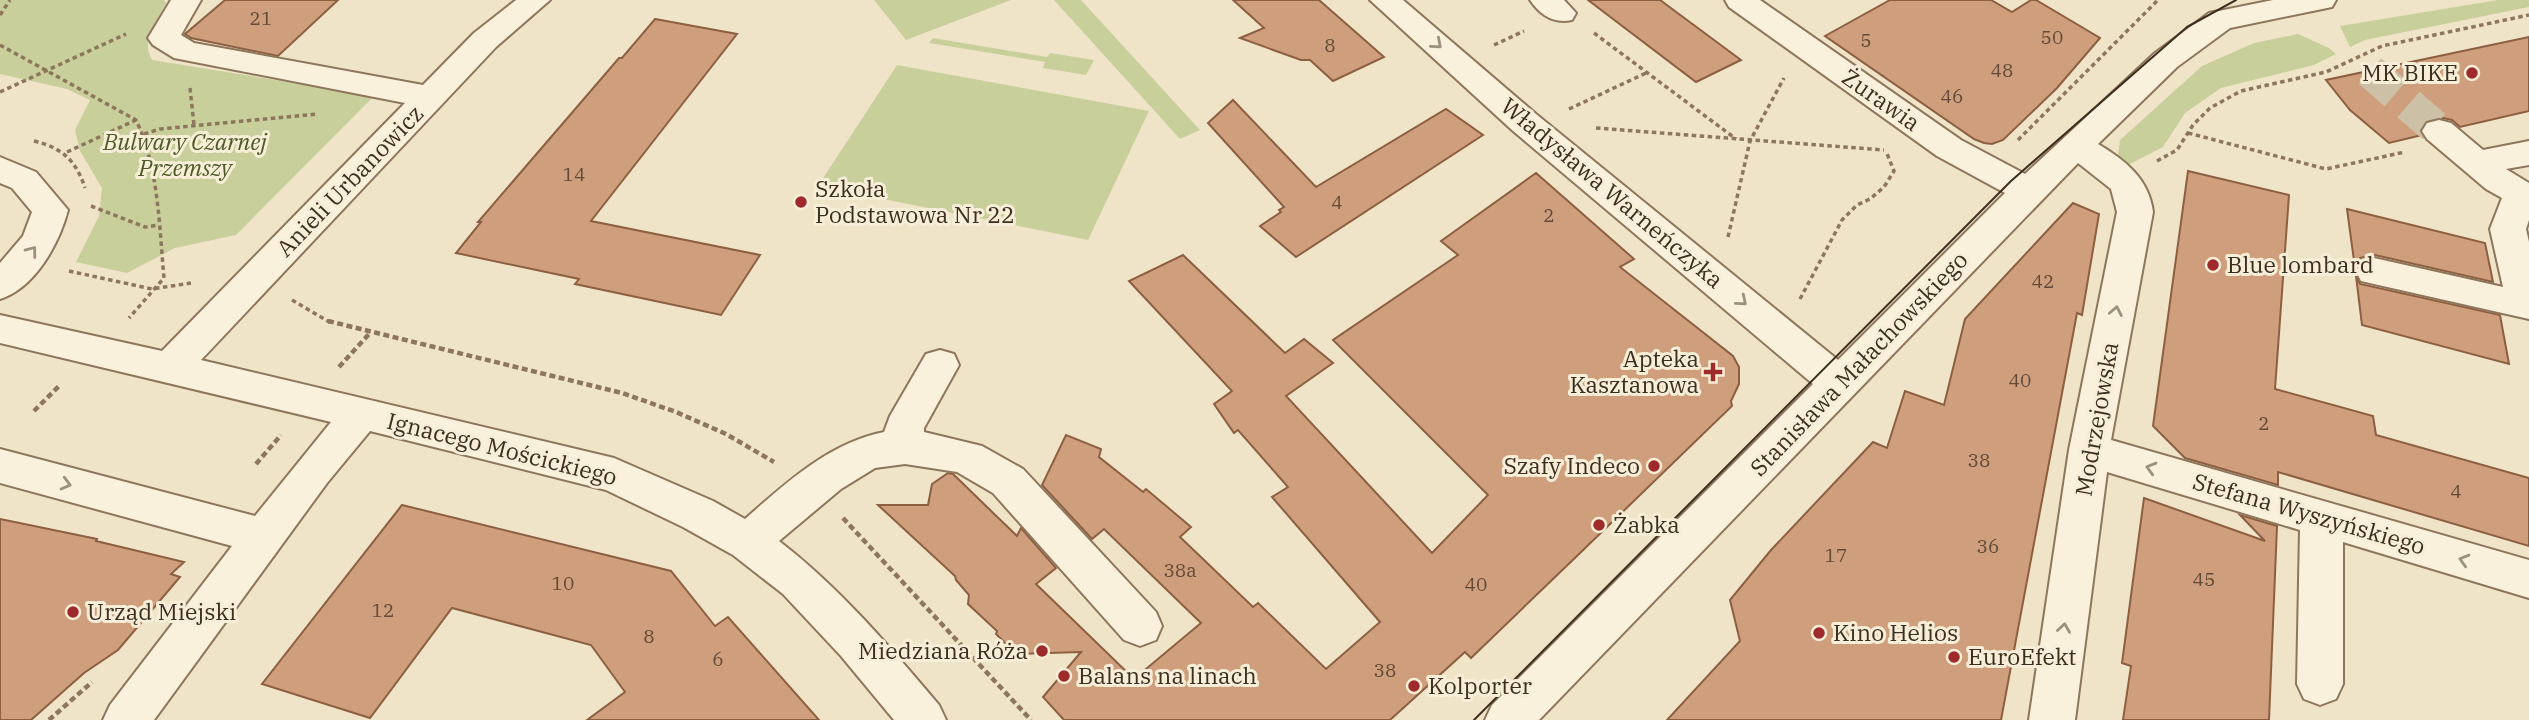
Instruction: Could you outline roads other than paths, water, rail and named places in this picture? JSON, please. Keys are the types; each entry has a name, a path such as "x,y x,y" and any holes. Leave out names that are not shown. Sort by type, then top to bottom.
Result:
{"street":[{"name":"Anieli Urbanowicz","path":"170,368 485,40 536,0"},
{"name":"Władysława Warneńczyka","path":"1385,0 1524,122 1840,384"},
{"name":"Żurawia","path":"1740,0 1949,148 2028,191"},
{"name":"Stanisława Małachowskiego","path":"1508,720 2028,191 2166,60 2224,10 2321,0"},
{"path":"184,4 164,38 185,51 430,97"},
{"path":"2374,271 2526,306 2508,229 2525,196 2498,181 2445,137"},
{"name":"Modrzejowska","path":"2052,720 2089,450 2135,200 2121,178 2076,146"},
{"path":"2477,163 2529,153"},
{"path":"0,169 24,180 50,209 44,234 25,261 0,285"},
{"name":"Ignacego Mościckiego","path":"0,329 614,475 698,514 748,542 798,581 857,642 923,720"},
{"path":"905,447 904,427 940,365"},
{"path":"126,720 321,461 362,413"},
{"path":"748,542 811,488 850,463 877,450 905,447 937,450 968,458 1007,481 1140,626"},
{"name":"Stefana Wyszyńskiego","path":"2089,450 2529,579"},
{"path":"0,466 264,536"},
{"path":"2320,517 2320,684"}],"tunnel":[{"path":"2370,71 2439,131"}],"tram line":[{"path":"1474,720 2011,181 2187,27 2236,0"}],"place":[{"name":"MK BIKE","path":"2472,73"},
{"name":"Szkoła Podstawowa Nr 22","path":"801,202"},
{"name":"Blue lombard","path":"2213,265"},
{"name":"Apteka Kasztanowa","path":"1713,372"},
{"name":"Szafy Indeco","path":"1654,466"},
{"name":"Żabka","path":"1599,525"},
{"name":"Urząd Miejski","path":"73,612"},
{"name":"Kino Helios","path":"1819,633"},
{"name":"Miedziana Róża","path":"1042,651"},
{"name":"EuroEfekt","path":"1954,657"},
{"name":"Balans na linach","path":"1064,676"},
{"name":"Kolporter","path":"1414,686"}],"park label":[{"name":"Bulwary Czarnej Przemszy","path":"185,155"}]}
